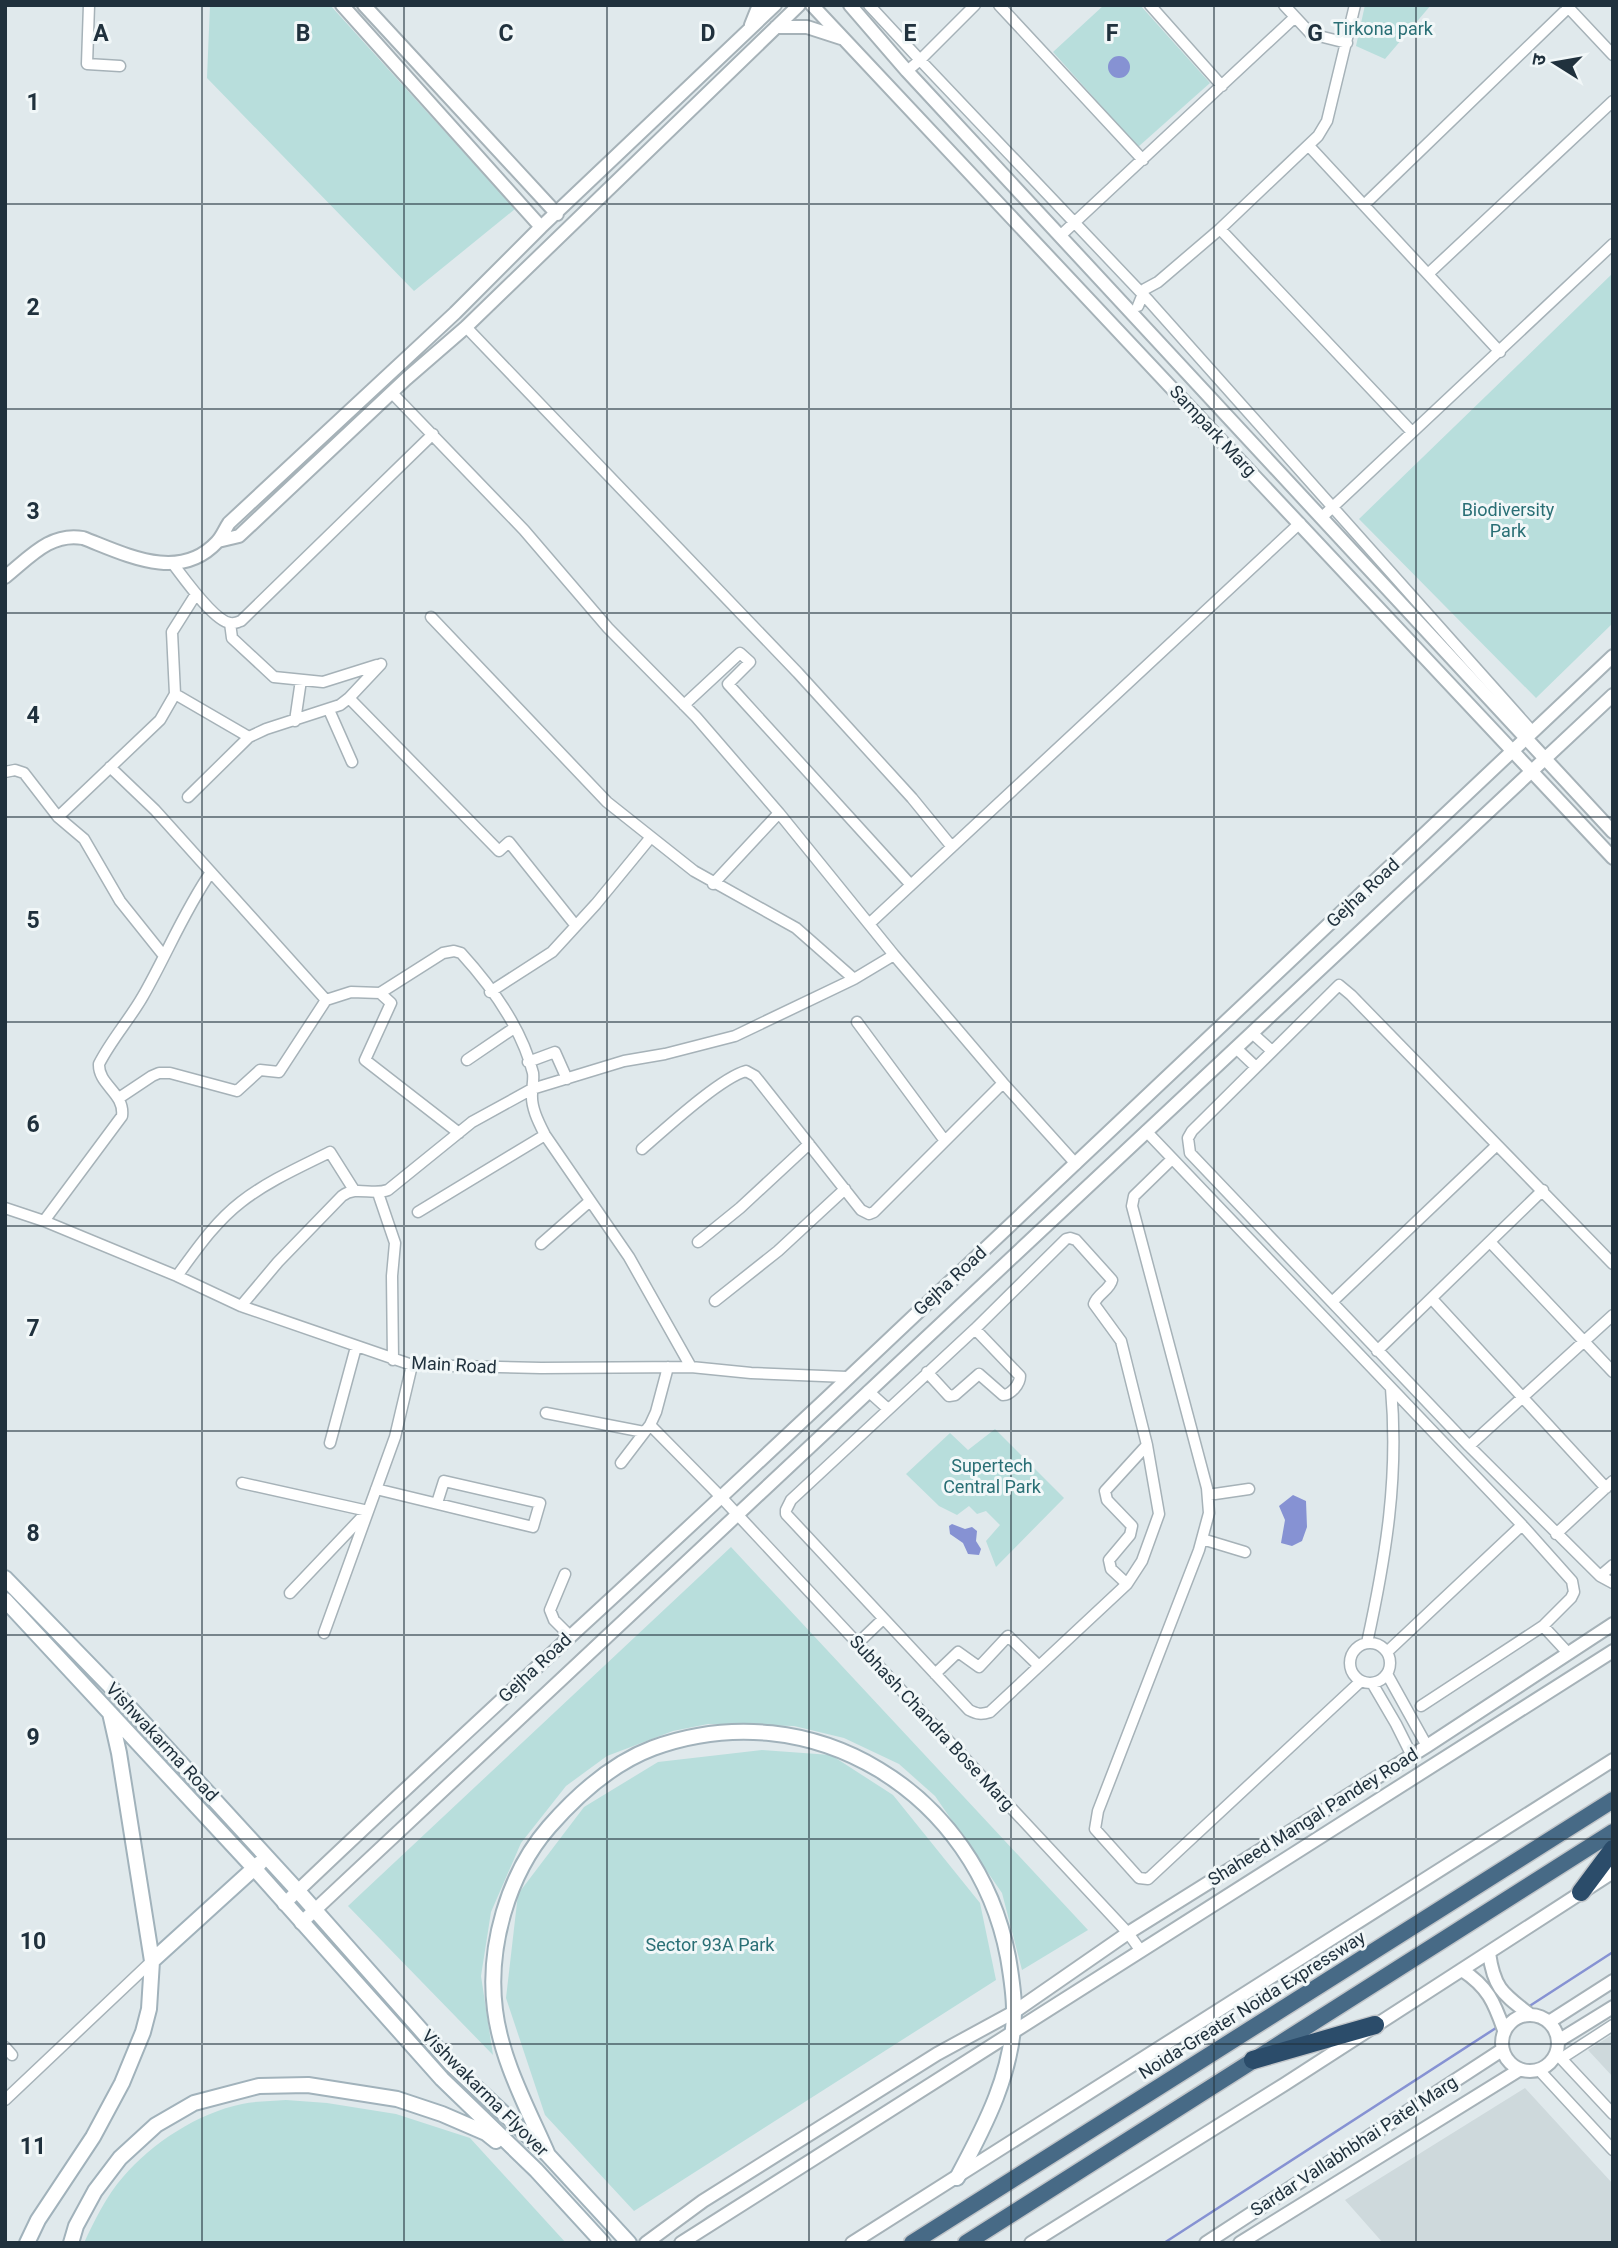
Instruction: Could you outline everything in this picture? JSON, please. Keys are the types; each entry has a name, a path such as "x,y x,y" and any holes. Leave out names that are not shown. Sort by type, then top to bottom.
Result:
{"highway":[{"name":"Noida-Greater Noida Expressway","path":"912,2243 1613,1800"},
{"path":"966,2243 1613,1832"},
{"path":"1581,1892 1613,1849"},
{"path":"1253,2060 1375,2025"}],"main road":[{"name":"Vishwakarma Road","path":"5,1578 108,1684 315,1910"},
{"name":"Vishwakarma Road","path":"5,1600 254,1868 301,1923"},
{"path":"27,2243 37,2220 93,2137 122,2082 147,2019 152,1961 126,1793 110,1711"},
{"path":"548,2155 502,2043 495,2009 494,1968 502,1923 515,1879 538,1839 570,1802 612,1771 652,1749 693,1738 743,1732 792,1735 835,1747 871,1764 916,1796 961,1844 989,1891 1002,1927 1013,1983 1012,2035 1008,2058 990,2115 957,2178"},
{"path":"152,1961 268,1857"},
{"name":"Vishwakarma Flyover","path":"315,1910 452,2065 548,2155 629,2243"},
{"name":"Vishwakarma Flyover","path":"301,1923 442,2079 536,2170 603,2243"},
{"path":"71,2243 76,2226 95,2191 120,2158 156,2125 194,2103 259,2086 308,2085 397,2099 486,2133 536,2170"}],"street":[{"path":"89,5 87,64 120,66"},
{"path":"342,5 541,227"},
{"path":"364,5 557,214"},
{"path":"748,31 759,5"},
{"path":"5,577 44,545 60,537 83,538 152,562 187,562 200,555 218,541 229,523 473,295 775,5"},
{"path":"218,541 239,536 466,327 799,5"},
{"name":"Sampark Marg","path":"812,5 1613,858"},
{"name":"Sampark Marg","path":"850,5 907,71 1060,236 1134,309 1321,518 1529,736 1544,761 1613,832"},
{"path":"869,5 1150,300 1529,736"},
{"path":"907,71 975,5"},
{"path":"999,5 1143,160"},
{"path":"1150,5 1222,86"},
{"path":"1284,5 1311,34 1347,43"},
{"path":"1134,309 1142,292 1158,282 1220,229 1321,132 1327,121 1355,5"},
{"path":"1364,205 1567,6 1613,55"},
{"path":"1060,236 1295,17"},
{"path":"776,27 807,27 845,40"},
{"path":"1428,274 1613,101"},
{"path":"1309,146 1500,352"},
{"path":"1220,229 1411,431"},
{"path":"1321,518 1613,244"},
{"path":"1134,309 1154,296 1158,282"},
{"path":"473,295 486,307"},
{"path":"466,327 798,673 912,797 952,847"},
{"path":"396,366 407,379"},
{"path":"392,394 524,530 608,628 684,705 779,813 894,955 1003,1083 1076,1164"},
{"path":"230,623 241,621 433,434"},
{"path":"869,924 1300,523"},
{"path":"173,564 196,594 230,623 232,638 274,677 323,682 381,664 349,698 329,710 266,729 249,737 188,797"},
{"path":"58,817 160,720 175,694 172,632 196,594"},
{"path":"431,617 607,802 713,884 796,928 854,979"},
{"path":"684,705 740,653 750,662 728,684 911,885"},
{"name":"Gejha Road","path":"285,1904 438,1757 721,1497 1076,1164 1613,656"},
{"path":"295,721 301,680"},
{"path":"175,694 249,737"},
{"name":"Gejha Road","path":"301,1923 1613,695"},
{"path":"349,698 499,851 509,842 576,926"},
{"path":"329,710 352,762"},
{"path":"110,767 155,810 326,1000"},
{"path":"5,772 15,770 24,773 58,817 84,839 120,901 164,956"},
{"path":"713,884 779,813"},
{"path":"491,992 552,951 651,837"},
{"path":"44,1220 118,1122 123,1108 119,1098 101,1076 99,1064 132,1017 193,898 211,872"},
{"path":"119,1098 159,1073 196,1079 233,1091 242,1088 260,1070 279,1072 326,1000 351,992 380,993 443,953 461,953 514,1027 533,1072 532,1101 545,1135 639,1274 691,1367"},
{"path":"241,1306 278,1262 342,1196 354,1190 378,1194 388,1190 472,1122 532,1089 624,1061 666,1054 735,1036 854,979 894,955"},
{"path":"1613,1264 1339,985 1188,1138 1188,1149 1377,1351 1556,1534 1600,1576 1613,1583"},
{"path":"380,993 391,1003 365,1060 459,1133"},
{"path":"857,1022 945,1140"},
{"path":"467,1060 514,1027"},
{"path":"1252,1033 1272,1051"},
{"path":"1236,1048 1256,1067"},
{"path":"528,1062 555,1052 567,1079"},
{"path":"642,1149 680,1116 739,1073 746,1071 755,1076 865,1213 874,1212 1003,1083"},
{"path":"1146,1131 1522,1525 1572,1581 1574,1587 1571,1598 1543,1626 1421,1706"},
{"path":"418,1212 545,1135"},
{"path":"698,1242 740,1208 809,1144"},
{"path":"1332,1302 1497,1145"},
{"path":"177,1276 197,1249 239,1203 275,1180 330,1152 354,1190"},
{"path":"1172,1159 1134,1196 1132,1206 1208,1495 1209,1513 1202,1539 1094,1822 1098,1834 1139,1878 1148,1879 1361,1681"},
{"path":"715,1301 778,1251 845,1189"},
{"path":"1377,1351 1543,1191"},
{"path":"378,1194 395,1243 392,1276 393,1360"},
{"path":"541,1244 590,1200"},
{"name":"Main Road","path":"5,1208 44,1220 241,1306 412,1366 691,1367 751,1373 848,1377"},
{"path":"5,1220 16,1212"},
{"path":"1066,1239 1076,1240 1112,1280 1111,1285 1094,1304 1121,1341 1147,1445 1159,1514 1135,1575 983,1715 969,1710 786,1514 791,1500 927,1372 975,1329 1066,1239"},
{"path":"1491,1242 1613,1372"},
{"path":"1432,1299 1609,1485 1556,1534"},
{"path":"1469,1446 1613,1315"},
{"path":"927,1372 950,1396 955,1395 979,1374 1003,1395 1009,1394 1020,1381 1020,1376 975,1329"},
{"path":"330,1443 356,1347"},
{"path":"324,1633 395,1437 412,1366"},
{"path":"621,1463 647,1429 660,1402 668,1367"},
{"path":"1367,1643 1384,1562 1393,1490 1394,1424 1391,1388"},
{"path":"868,1391 888,1409"},
{"path":"546,1413 647,1429"},
{"name":"Subhash Chandra Bose Marg","path":"647,1429 721,1497 1128,1933 1141,1951"},
{"path":"1127,1584 1111,1569 1109,1560 1130,1535 1132,1526 1107,1500 1105,1491 1147,1445"},
{"path":"376,1489 533,1527 540,1503 444,1481 437,1503"},
{"path":"242,1482 368,1511"},
{"path":"1208,1495 1249,1489"},
{"path":"290,1593 368,1511"},
{"path":"1387,1652 1522,1525"},
{"path":"1202,1539 1245,1552"},
{"path":"1600,1576 1613,1565"},
{"path":"565,1574 550,1610 554,1620 570,1636"},
{"path":"858,1643 883,1619"},
{"name":"Shaheed Mangal Pandey Road","path":"646,2243 703,2201 937,2054 1014,2011 1128,1933 1412,1756 1613,1624"},
{"path":"1543,1626 1568,1653"},
{"path":"935,1674 958,1651 979,1667 1008,1636 1039,1666"},
{"path":"1367,1643 1378,1644 1387,1652 1390,1663 1387,1674 1372,1683 1361,1681 1352,1674 1350,1657 1357,1647 1367,1643"},
{"path":"681,2243 1613,1651"},
{"path":"1387,1674 1427,1746"},
{"path":"1372,1683 1412,1756"},
{"path":"1392,1717 1406,1707"},
{"path":"852,2243 1613,1760"},
{"path":"1031,2243 1613,1872"},
{"path":"1489,1953 1492,1974 1500,1989 1529,2014"},
{"path":"5,2100 152,1961"},
{"path":"1462,1970 1482,1985 1490,1996 1504,2030 1502,2050 1508,2062 1519,2070 1539,2070 1550,2063 1559,2051 1613,2007"},
{"path":"1549,2022 1613,1981"},
{"path":"1504,2030 1519,2017 1529,2014 1540,2016 1549,2022 1556,2031 1559,2051 1613,2114"},
{"path":"1559,2051 1613,2025"},
{"name":"Sardar Vallabhbhai Patel Marg","path":"1206,2243 1502,2050"},
{"name":"Sardar Vallabhbhai Patel Marg","path":"1240,2243 1519,2070"},
{"path":"1539,2070 1613,2150"},
{"path":"1337,2183 1345,2194"}],"shaded area":[{"path":"1613,2034 1613,2077 1588,2050"},
{"path":"1525,2088 1613,2184 1613,2243 1383,2243 1345,2200"}],"green space":[{"path":"210,5 330,5 515,209 414,291 207,78"},
{"path":"1104,5 1140,5 1210,83 1138,147 1053,52"},
{"name":"Tirkona park","path":"1365,5 1431,5 1385,59 1356,46"},
{"name":"Biodiversity Park","path":"1613,273 1613,623 1536,698 1359,519"},
{"name":"Supertech Central Park","path":"995,1429 1064,1498 996,1567 986,1541 1000,1525 986,1511 977,1514 969,1506 957,1515 939,1506 906,1474 950,1433 968,1450"},
{"path":"731,1547 1088,1930 1022,1970 1002,1893 935,1796 899,1764 844,1738 794,1726 708,1724 673,1731 607,1756 566,1786 521,1843 491,1912 481,1976 493,2055 348,1906"},
{"name":"Sector 93A Park","path":"762,1750 831,1755 893,1795 980,1903 996,1980 634,2211 545,2115 506,1998 518,1894 584,1807 658,1762"},
{"path":"286,2100 327,2103 396,2114 470,2138 566,2243 84,2243 101,2208 117,2184 162,2141 193,2122 225,2108 253,2102"}],"water":[{"path":"1115,56 1123,56 1130,63 1130,71 1123,78 1115,78 1108,71 1108,63"},
{"path":"1293,1495 1306,1501 1307,1527 1302,1541 1292,1546 1281,1543 1285,1520 1279,1506"},
{"path":"952,1524 965,1529 972,1527 977,1531 976,1541 981,1549 979,1555 968,1554 963,1543 950,1534 949,1526"}],"waterway":[{"path":"1528,2007 1613,1952"},
{"path":"1505,2022 1520,2012"},
{"path":"1164,2243 1499,2026"}]}
